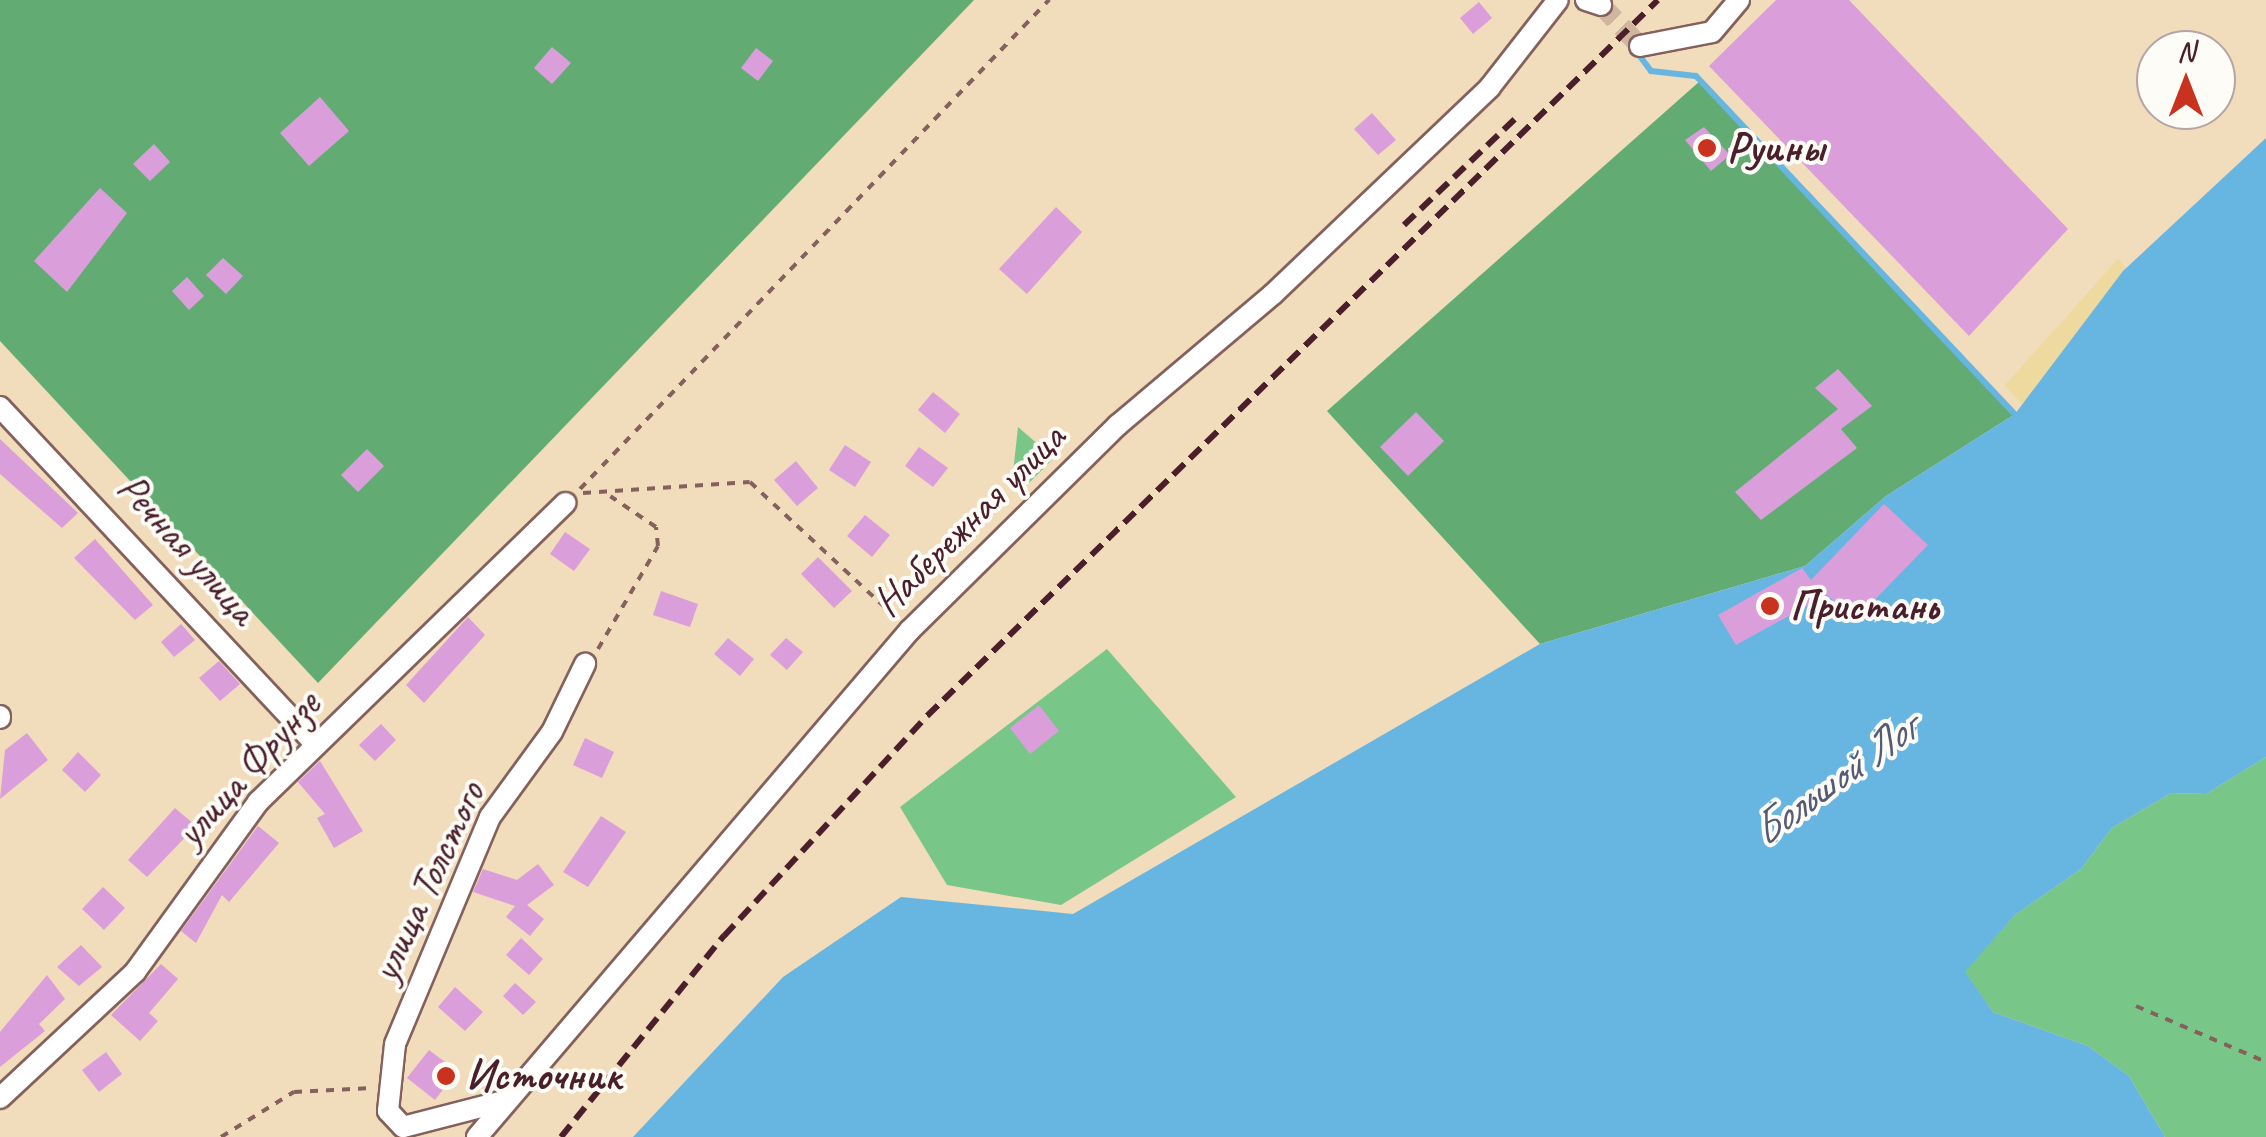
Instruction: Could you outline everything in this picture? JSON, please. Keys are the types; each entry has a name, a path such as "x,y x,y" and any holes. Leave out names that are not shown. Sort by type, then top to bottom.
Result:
{"street":[{"name":"Набережная улица","path":"477,1137 500,1102 910,630 1118,424 1273,294 1490,86 1558,0"},
{"path":"1640,46 1712,32 1738,0"},
{"name":"Речная улица","path":"0,407 316,745"},
{"name":"улица Фрунзе","path":"0,1098 135,972 258,802 566,503"},
{"name":"улица Толстого","path":"386,1087 395,1044 490,817 552,732 586,664"},
{"path":"386,1087 388,1112 404,1126 500,1102"}],"path":[{"path":"566,503 1050,0"},
{"path":"607,495 750,482 910,630"},
{"path":"566,503 588,490 607,495 656,527 658,546 622,596 627,612 586,664"},
{"path":"2136,1006 2266,1062"},
{"path":"221,1137 294,1092 386,1087"}],"green space":[{"path":"0,0 974,0 318,683 0,341"},
{"path":"1700,81 2015,414 1886,496 1805,566 1540,644 1327,411"},
{"path":"1018,427 1054,458 1029,483 1013,473"},
{"path":"1107,649 1236,797 1061,905 947,885 900,807"},
{"path":"2266,757 2266,1137 2165,1137 2129,1076 2088,1046 1993,1012 1964,972 2015,915 2081,869 2112,828 2171,793 2206,794"}],"sand":[{"path":"2118,259 2144,285 2038,422 2005,385"}],"water":[{"name":"Большой Лог","path":"2266,138 2266,757 2206,794 2171,793 2112,828 2081,869 2015,915 1965,972 1993,1012 2088,1046 2129,1076 2165,1137 633,1137 783,977 901,897 1073,914 1540,644 1805,566 1886,496 2015,414 2123,271"}],"building":[{"path":"1776,0 1849,0 2068,229 1969,336 1709,66"},
{"path":"1479,2 1492,18 1473,34 1460,18"},
{"path":"552,47 571,63 552,84 534,68"},
{"path":"756,48 773,61 758,81 741,68"},
{"path":"320,97 349,131 309,166 280,133"},
{"path":"1372,113 1396,140 1378,155 1354,129"},
{"name":"Руины","path":"1704,127 1730,155 1711,171 1685,140"},
{"path":"154,144 170,162 150,181 133,164"},
{"path":"100,188 127,213 67,292 34,261"},
{"path":"1056,207 1082,232 1027,294 999,269"},
{"path":"223,258 243,276 226,294 206,275"},
{"path":"187,277 204,296 189,310 172,291"},
{"path":"1838,369 1872,406 1841,429 1857,448 1761,520 1735,492 1838,409 1815,388"},
{"path":"933,392 960,414 945,433 918,410"},
{"path":"1416,412 1444,441 1408,476 1380,447"},
{"path":"0,439 78,513 62,528 0,474"},
{"path":"845,445 871,462 855,487 829,470"},
{"path":"919,447 948,468 933,487 905,466"},
{"path":"367,449 384,466 358,492 341,475"},
{"path":"796,461 818,488 797,506 774,480"},
{"path":"1884,504 1928,545 1855,620 1827,595 1736,645 1718,615 1802,568 1811,580"},
{"path":"865,515 890,535 872,557 847,536"},
{"path":"565,532 590,549 574,571 550,554"},
{"path":"95,539 153,605 135,620 74,558"},
{"path":"818,557 852,591 834,608 801,574"},
{"path":"661,591 698,604 690,627 653,615"},
{"path":"468,617 485,635 424,703 406,685"},
{"path":"181,624 195,640 174,657 161,642"},
{"path":"728,638 754,659 740,676 714,654"},
{"path":"786,638 803,652 787,670 770,655"},
{"path":"219,661 240,684 220,701 199,678"},
{"path":"1039,705 1059,731 1030,754 1010,728"},
{"path":"381,724 396,740 375,761 359,745"},
{"path":"27,733 48,760 0,799 5,750"},
{"path":"585,738 614,752 602,778 573,765"},
{"path":"78,752 101,775 85,792 62,770"},
{"path":"320,761 363,831 334,848 317,818 325,814 298,782"},
{"path":"175,808 196,826 147,877 128,860"},
{"path":"601,816 626,832 588,887 563,872"},
{"path":"258,826 279,843 229,902 222,895 196,943 181,931"},
{"path":"538,864 554,885 527,905 544,919 530,936 506,917 515,906 473,892 483,869 517,880"},
{"path":"103,887 125,908 104,930 82,909"},
{"path":"521,938 543,959 529,975 506,955"},
{"path":"81,945 102,967 79,986 57,967"},
{"path":"161,964 178,979 149,1013 158,1021 140,1041 111,1015"},
{"path":"47,975 65,999 39,1024 45,1031 0,1067 0,1032"},
{"path":"515,983 536,1002 523,1015 503,996"},
{"path":"455,987 483,1012 465,1031 438,1007"},
{"path":"429,1050 457,1071 435,1100 407,1078"},
{"path":"106,1052 122,1074 99,1092 82,1070"}],"waterway":[{"path":"1636,51 1651,71 1696,76 2015,414"}],"tunnel":[{"path":"1601,5 1640,46"}],"railway":[{"path":"561,1137 724,936 927,716 1658,0"},
{"path":"1404,225 1520,114"}],"place":[{"name":"Руины","path":"1707,148"},
{"name":"Пристань","path":"1770,606"},
{"name":"Источник","path":"446,1076"}]}
